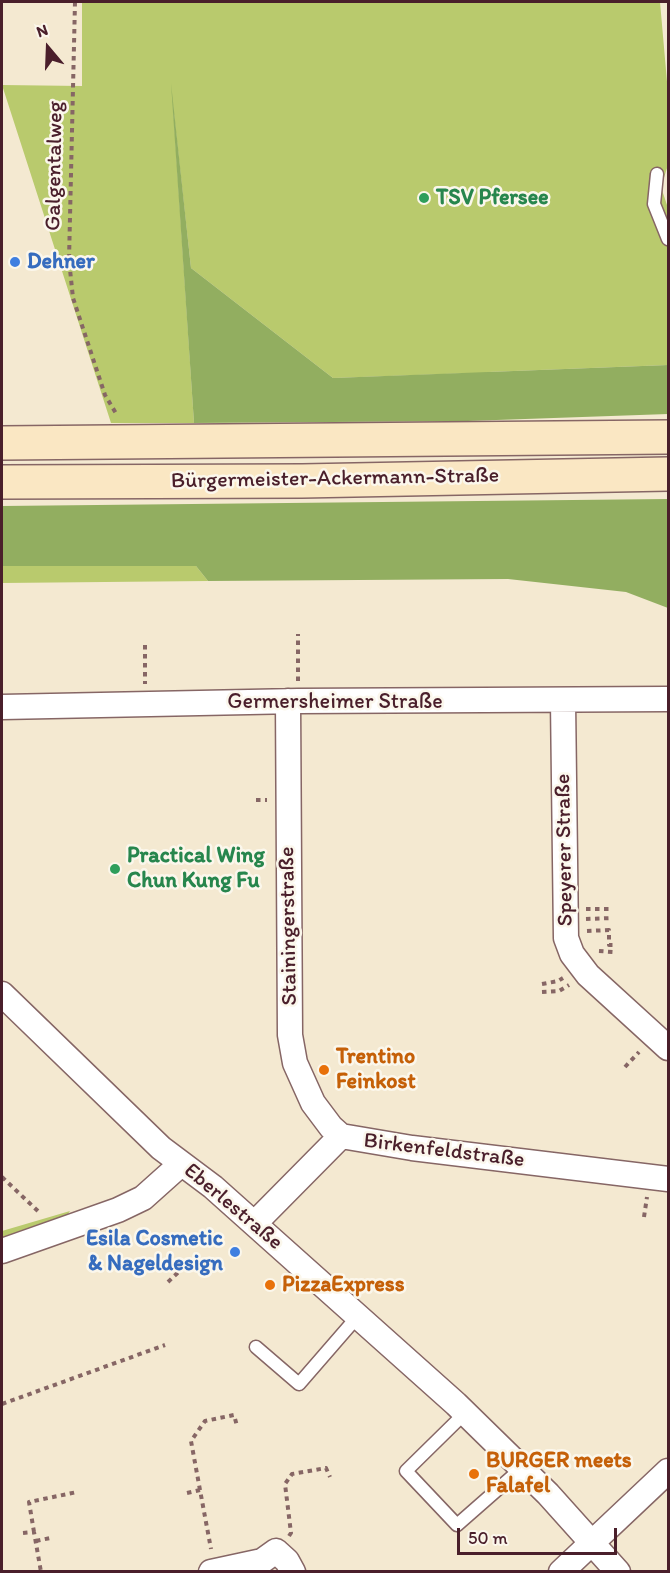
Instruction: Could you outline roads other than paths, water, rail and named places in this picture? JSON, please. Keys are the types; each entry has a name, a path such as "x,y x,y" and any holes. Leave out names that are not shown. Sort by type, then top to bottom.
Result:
{"main road":[{"name":"Bürgermeister-Ackermann-Straße","path":"2,443 669,437"},
{"name":"Bürgermeister-Ackermann-Straße","path":"2,483 302,481 669,474"}],"street":[{"name":"Germersheimer Straße","path":"2,708 293,701 669,699"},
{"name":"Stainingerstraße","path":"293,701 290,1035 295,1063 313,1103 331,1127 341,1136"},
{"name":"Speyerer Straße","path":"563,701 566,933 572,954 588,975 662,1042"},
{"name":"Eberlestraße","path":"2,994 161,1148 213,1187 255,1223 465,1413 522,1468 618,1572"},
{"name":"Birkenfeldstraße","path":"255,1223 341,1136 412,1148 669,1179"},
{"path":"2,1251 118,1210 143,1198 181,1164"},
{"path":"561,1572 669,1471"},
{"path":"213,1571 262,1561 276,1551 287,1561 293,1572"}],"lane":[{"path":"657,174 654,204 669,239"},
{"path":"256,1347 299,1384 358,1316"},
{"path":"465,1413 406,1471 457,1525 522,1468"}],"place":[{"name":"TSV Pfersee","path":"424,198"},
{"name":"Dehner","path":"15,262"},
{"name":"Practical Wing Chun Kung Fu","path":"115,869"},
{"name":"Trentino Feinkost","path":"324,1070"},
{"name":"Esila Cosmetic & Nageldesign","path":"235,1252"},
{"name":"PizzaExpress","path":"270,1285"},
{"name":"BURGER meets Falafel","path":"474,1474"}]}
